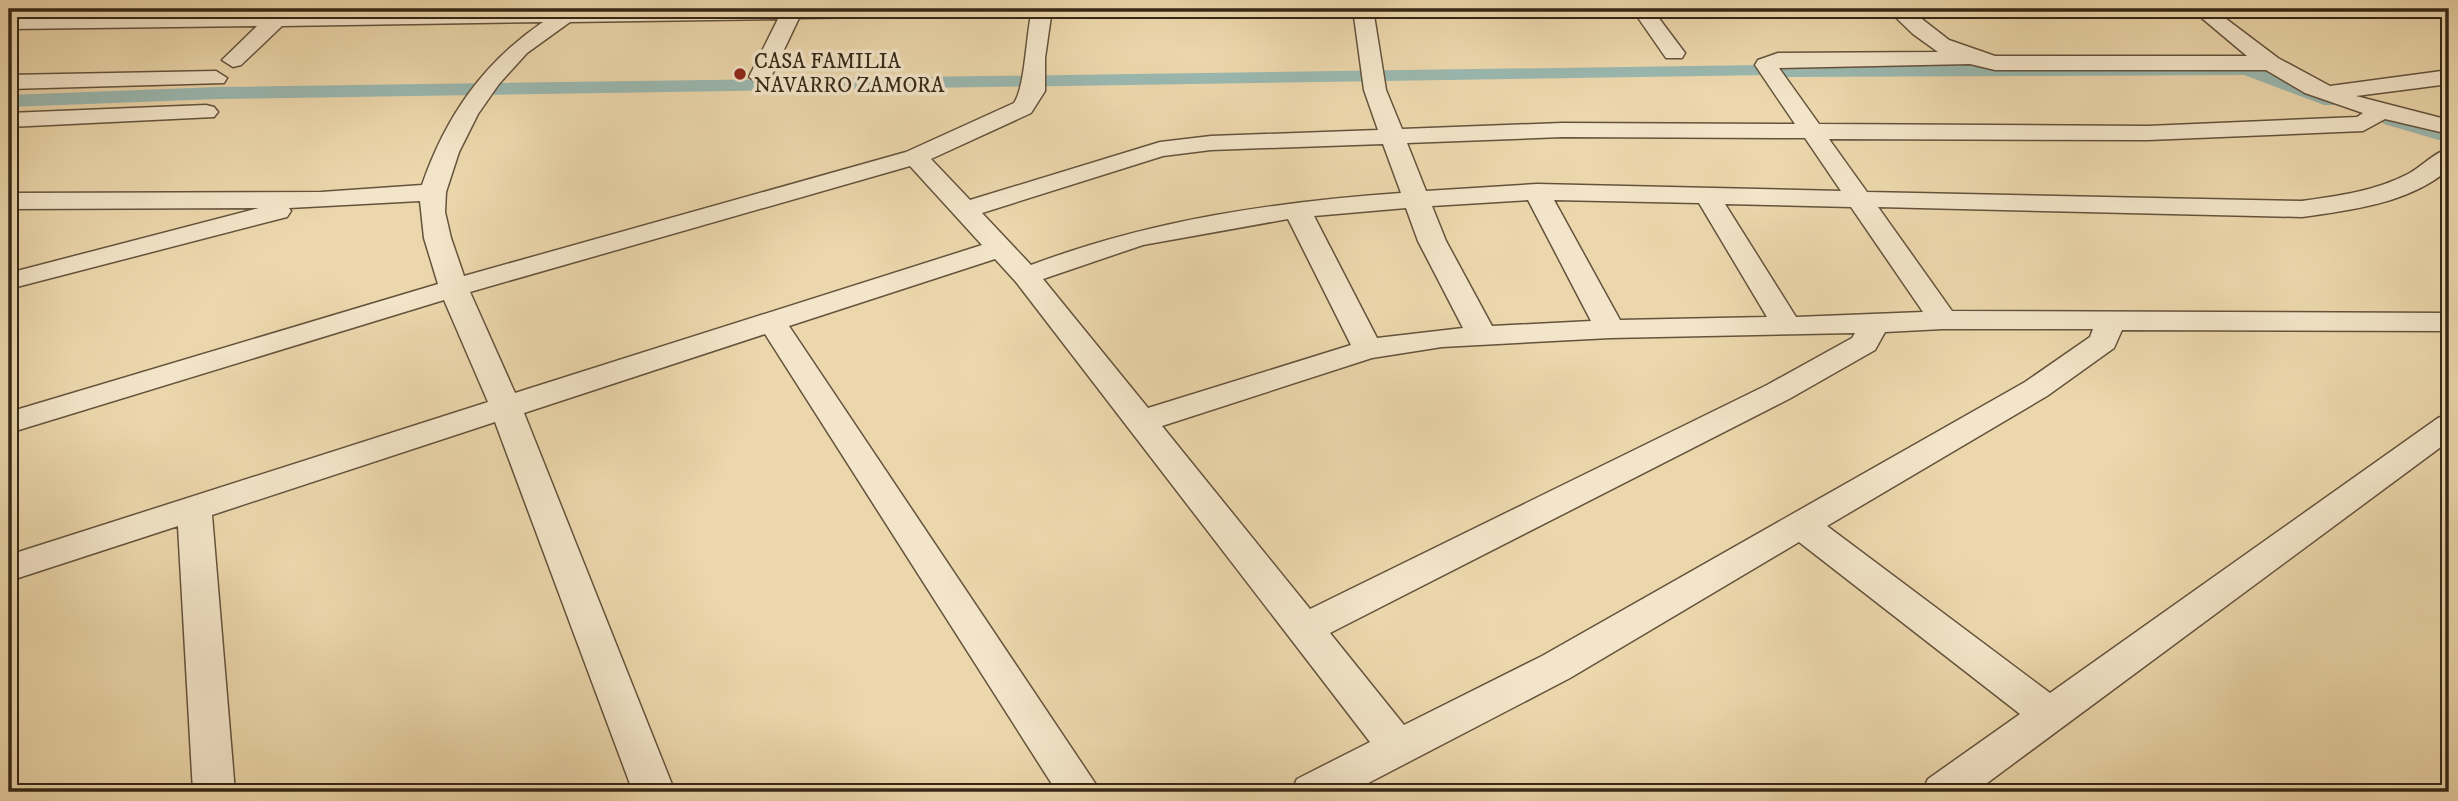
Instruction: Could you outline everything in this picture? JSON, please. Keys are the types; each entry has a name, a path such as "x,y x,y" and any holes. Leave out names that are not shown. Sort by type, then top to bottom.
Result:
{"street":[{"path":"9,43 59,9"},
{"path":"9,23 191,15 276,20 359,14 791,14 1029,9"},
{"path":"9,423 454,288 915,157 1023,108 1034,91 1034,58 1042,9"},
{"path":"1363,9 1375,90 1394,136 1415,200 1482,336"},
{"path":"1642,9 1674,53"},
{"path":"1896,9 1940,47 1967,58"},
{"path":"2201,9 2272,63 2327,93 2449,127"},
{"path":"526,43 528,13"},
{"path":"566,13 500,66 471,107 455,135 433,192 431,209 454,288 506,408 654,792"},
{"path":"760,77 791,14"},
{"path":"233,60 276,20"},
{"path":"1943,320 1766,65 1771,62 1967,58 1995,63 2272,63"},
{"path":"2327,93 2449,76"},
{"path":"9,82 216,78"},
{"path":"2407,81 2403,87 2412,96 2449,118"},
{"path":"966,210 1160,149 1211,142 1562,130 1812,129 2148,133 2362,124 2382,110"},
{"path":"9,120 206,112"},
{"path":"1026,276 1138,237 1298,212 1415,200 1537,192 2302,209 2371,199 2439,166 2449,156"},
{"path":"915,157 1026,276 1399,749"},
{"path":"9,201 317,200 433,192"},
{"path":"1537,192 1610,329"},
{"path":"1707,196 1760,278 1786,326"},
{"path":"9,281 317,200"},
{"path":"1298,212 1367,349"},
{"path":"9,568 194,506 1000,248"},
{"path":"1140,422 1367,349 1442,338 1610,329 1875,324 1943,320 2449,322"},
{"path":"1312,792 1556,667 2036,389 2104,342 2111,320"},
{"path":"772,322 1080,792"},
{"path":"1306,628 1778,392 1864,344 1875,324"},
{"path":"1943,792 2449,425"},
{"path":"194,506 214,792"},
{"path":"1801,525 2049,714"}],"waterway":[{"path":"1783,71 2246,69 2331,101"},
{"path":"1379,77 1762,71"},
{"path":"1041,81 1369,76"},
{"path":"9,101 218,93 1028,81"},
{"path":"2391,120 2449,137"}],"place":[{"name":"CASA FAMILIA NAVARRO ZAMORA","path":"740,74"}]}
